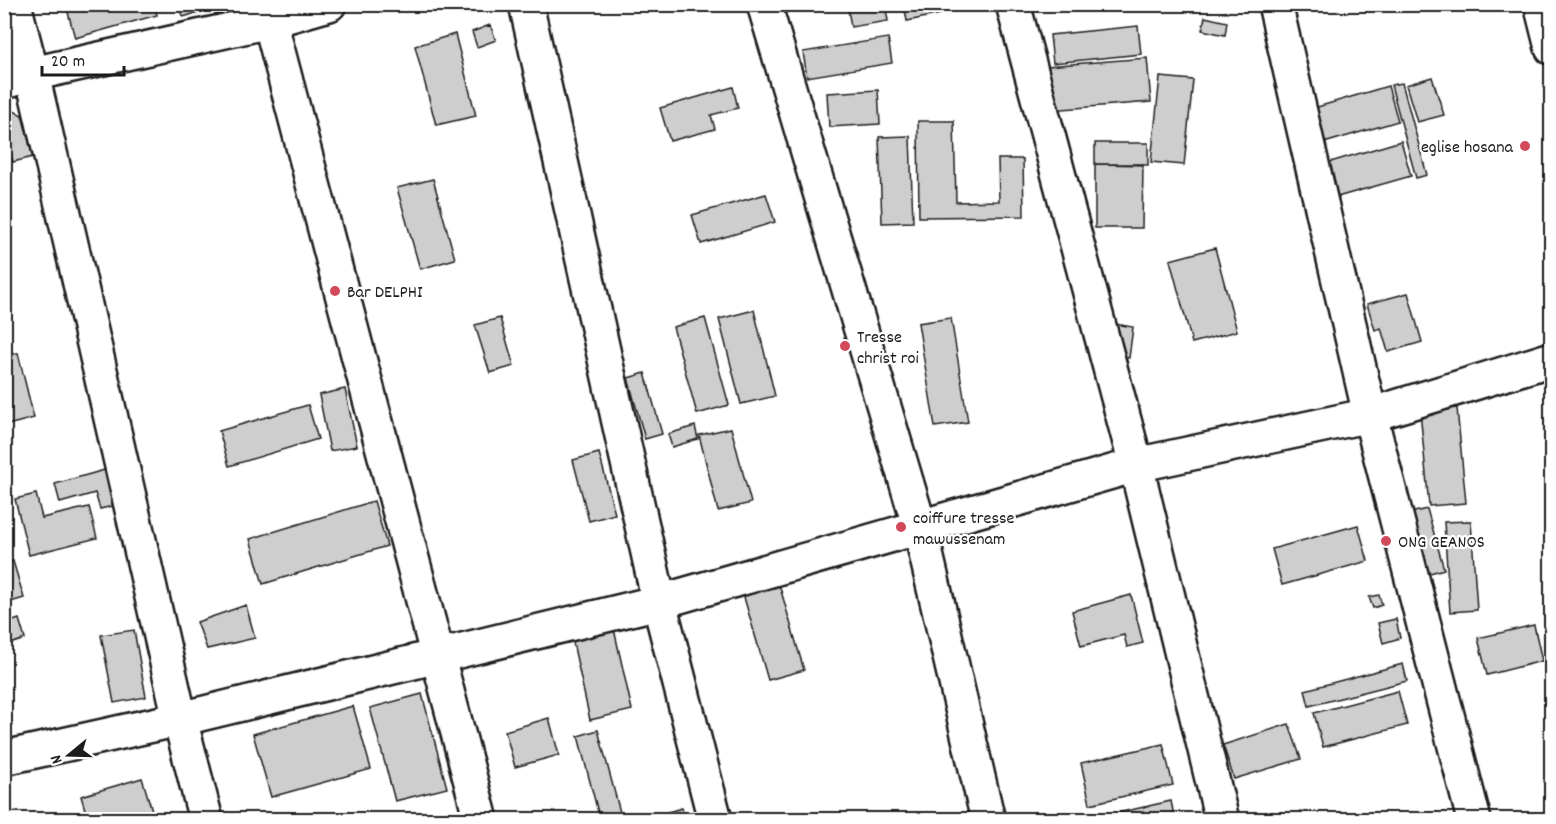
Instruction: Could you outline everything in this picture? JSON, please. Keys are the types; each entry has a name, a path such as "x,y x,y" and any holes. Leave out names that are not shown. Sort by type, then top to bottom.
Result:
{"street":[{"path":"14,4 18,78 206,819"},
{"path":"18,78 267,13 329,4"},
{"path":"526,4 659,602 715,819"},
{"path":"764,4 920,528 988,819"},
{"path":"1013,4 1137,465 1222,819"},
{"path":"1275,4 1370,416 1474,819"},
{"path":"1541,4 1551,48"},
{"path":"267,13 481,819"},
{"path":"4,758 180,719 659,602 1137,465 1370,416 1551,359"}],"building":[{"path":"154,4 157,15 75,38 66,5"},
{"path":"179,4 226,4 183,17"},
{"path":"847,4 885,4 888,21 851,27"},
{"path":"904,4 939,4 941,14 907,21"},
{"path":"1275,4 1331,4 1278,16"},
{"path":"1205,17 1227,22 1225,35 1202,30"},
{"path":"490,25 496,40 477,47 472,32"},
{"path":"1138,26 1141,54 1053,63 1050,35"},
{"path":"455,34 476,116 436,125 415,46"},
{"path":"888,38 892,63 807,77 803,52"},
{"path":"1147,58 1151,102 1050,110 1047,66"},
{"path":"1160,77 1193,80 1184,165 1151,162"},
{"path":"1432,77 1444,115 1417,122 1406,85"},
{"path":"1402,83 1427,175 1416,178 1391,85"},
{"path":"1388,86 1398,121 1324,143 1314,108"},
{"path":"733,87 738,108 711,115 715,129 670,141 660,108"},
{"path":"878,90 880,124 829,127 827,93"},
{"path":"4,106 22,115 33,157 13,162 4,130"},
{"path":"918,121 954,121 956,202 999,201 998,159 1023,159 1024,216 919,217"},
{"path":"910,136 913,222 882,223 879,137"},
{"path":"1401,141 1411,176 1337,197 1327,163"},
{"path":"1095,143 1148,143 1148,165 1095,164"},
{"path":"1095,164 1143,164 1142,228 1095,228"},
{"path":"433,179 455,259 420,269 397,188"},
{"path":"766,194 775,222 701,244 692,215"},
{"path":"1215,248 1237,331 1192,343 1170,260"},
{"path":"1408,293 1422,342 1388,352 1381,328 1375,330 1367,304"},
{"path":"754,310 775,396 741,404 719,319"},
{"path":"500,318 514,366 490,373 475,325"},
{"path":"705,318 729,405 697,414 673,327"},
{"path":"951,318 968,422 935,427 918,323"},
{"path":"1115,324 1133,327 1129,358 1110,355"},
{"path":"18,353 34,418 4,426 4,356"},
{"path":"645,373 662,434 645,439 628,378"},
{"path":"345,389 357,446 330,451 319,395"},
{"path":"308,405 318,439 229,466 219,431"},
{"path":"1457,408 1466,503 1429,506 1420,411"},
{"path":"695,426 698,439 672,447 668,434"},
{"path":"731,428 751,503 718,511 699,435"},
{"path":"599,453 615,514 589,521 573,460"},
{"path":"108,469 117,505 100,509 95,493 60,503 55,484"},
{"path":"36,494 42,518 89,507 97,538 29,555 15,499"},
{"path":"374,501 387,546 263,584 250,539"},
{"path":"1427,509 1444,569 1423,575 1406,514"},
{"path":"1471,521 1477,610 1450,612 1444,522"},
{"path":"1358,525 1368,561 1282,585 1272,549"},
{"path":"13,561 24,598 4,604 4,563"},
{"path":"777,577 804,670 768,680 741,587"},
{"path":"1131,595 1143,643 1127,647 1124,635 1081,646 1072,611"},
{"path":"1379,595 1382,605 1373,608 1369,597"},
{"path":"246,605 255,638 207,649 197,622"},
{"path":"19,619 25,639 4,646 4,624"},
{"path":"1396,619 1400,638 1383,643 1378,623"},
{"path":"612,620 632,710 590,720 570,629"},
{"path":"1534,625 1542,661 1487,675 1478,638"},
{"path":"134,630 146,697 114,703 101,635"},
{"path":"1403,664 1407,681 1309,706 1305,690"},
{"path":"1398,691 1407,725 1323,747 1314,713"},
{"path":"422,694 447,788 395,801 370,708"},
{"path":"353,706 371,769 271,797 253,734"},
{"path":"549,718 559,755 515,767 505,731"},
{"path":"1289,724 1301,759 1234,779 1223,745"},
{"path":"598,730 621,816 607,820 600,820 578,736"},
{"path":"1163,744 1173,785 1090,804 1081,763"},
{"path":"142,778 155,820 88,820 81,796"},
{"path":"1171,801 1175,820 1109,820 1108,815"},
{"path":"682,808 685,820 639,820"}],"place":[{"name":"eglise hosana","path":"1525,146"},
{"name":"Bar DELPHI","path":"335,291"},
{"name":"Tresse christ roi","path":"845,346"},
{"name":"coiffure tresse mawussenam","path":"901,527"},
{"name":"ONG GEANOS","path":"1386,541"}]}
